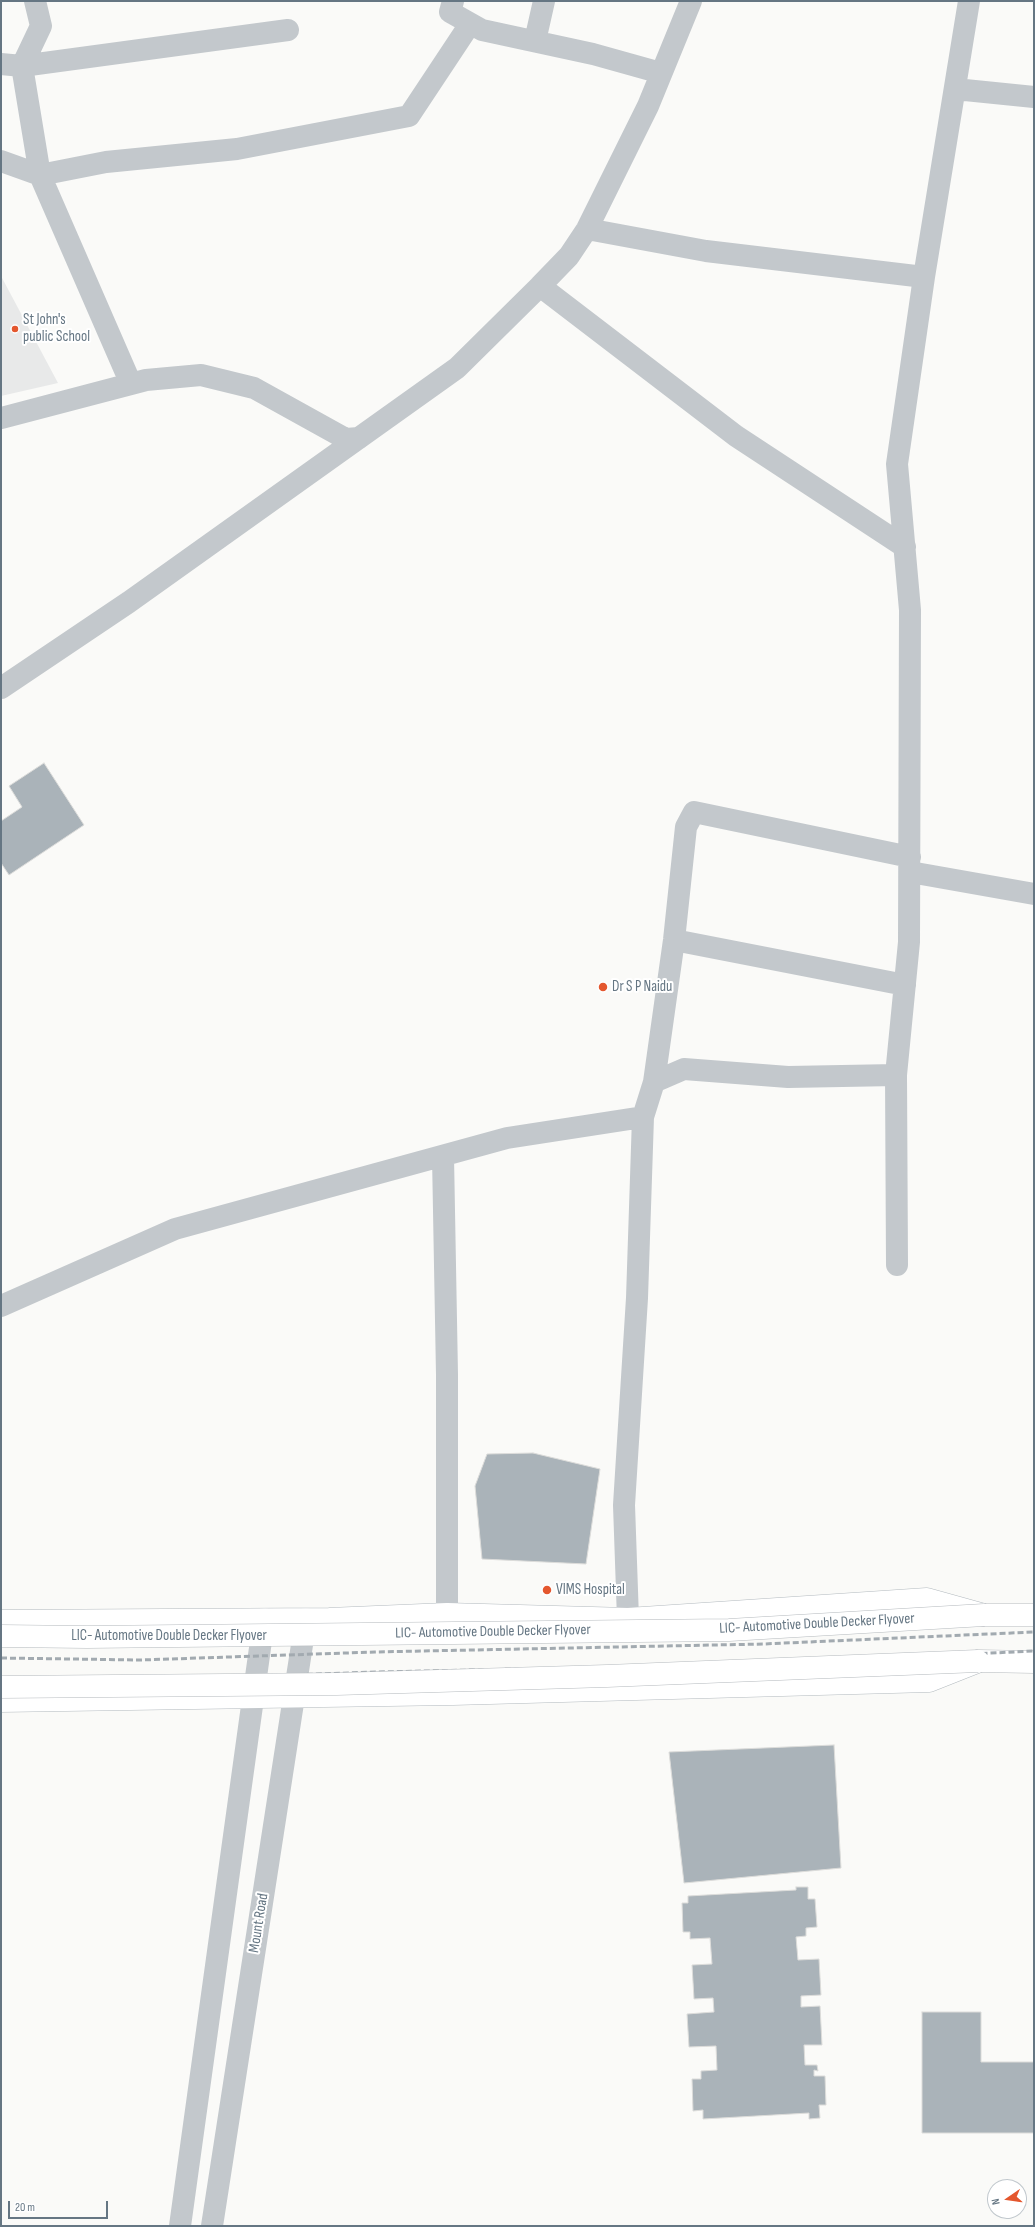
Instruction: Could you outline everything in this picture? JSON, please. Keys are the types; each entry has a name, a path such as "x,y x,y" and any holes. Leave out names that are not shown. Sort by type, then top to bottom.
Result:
{"main road":[{"path":"1,1622 264,1620 447,1614 628,1619 927,1599 984,1615 1034,1616"},
{"name":"LIC- Automotive Double Decker Flyover","path":"1,1636 95,1637 729,1630 984,1615"},
{"path":"1,1701 453,1694 929,1681 978,1661"},
{"path":"1,1687 353,1683 599,1676 978,1661 1034,1662"}],"street":[{"path":"12,65 41,26 36,1"},
{"path":"453,1 450,12 482,30 594,54 661,73"},
{"path":"535,41 544,1"},
{"path":"1,688 129,602 457,368 540,286 569,256 587,229 648,106 691,1"},
{"path":"897,1265 896,1075 909,942 910,610 897,464 924,277 969,1"},
{"path":"1,161 40,175 106,162 237,149 409,116 470,24"},
{"path":"12,65 288,30"},
{"path":"12,65 40,175 132,384"},
{"path":"955,89 1034,96"},
{"path":"587,229 706,251 924,277"},
{"path":"540,286 736,436 905,547"},
{"path":"1,418 146,380 201,375 254,388 346,439 359,438"},
{"path":"628,1619 624,1505 637,1298 643,1117 654,1082 674,940 686,827 694,812 1034,894"},
{"path":"674,940 905,985"},
{"path":"654,1082 684,1069 788,1077 896,1075"},
{"path":"1,1306 175,1229 507,1138 643,1117"},
{"path":"443,1156 448,1375 447,1614"},
{"name":"Mount Road","path":"212,2226 306,1619"},
{"path":"180,2226 264,1620"}],"shaded area":[{"name":"St John's public School","path":"1,276 58,383 1,396"}],"building":[{"path":"44,763 84,825 9,875 1,863 1,821 22,807 9,786"},
{"path":"533,1453 600,1469 586,1564 482,1559 475,1486 487,1454"},
{"path":"834,1745 841,1868 684,1883 669,1752"},
{"path":"796,1887 808,1887 808,1899 815,1899 817,1927 806,1928 806,1936 796,1937 798,1960 819,1959 821,1995 801,1996 801,2007 820,2006 822,2045 804,2045 805,2065 817,2065 818,2071 814,2070 814,2076 825,2076 826,2105 819,2105 820,2118 809,2119 809,2113 703,2119 703,2110 693,2111 692,2079 701,2079 701,2071 717,2070 716,2046 689,2047 687,2014 714,2012 713,1998 694,1999 692,1965 712,1964 710,1938 690,1939 690,1932 683,1932 682,1903 688,1903 688,1896 796,1890"},
{"path":"922,2012 981,2012 981,2062 1034,2062 1034,2133 922,2133"}],"railway":[{"path":"1,1658 141,1660 375,1652 763,1644 1034,1632"},
{"path":"1,1678 141,1680 376,1672 764,1664 1034,1651"}],"place":[{"name":"St John's public School","path":"15,329"},
{"name":"Dr S P Naidu","path":"603,987"},
{"name":"VIMS Hospital","path":"547,1590"}]}
